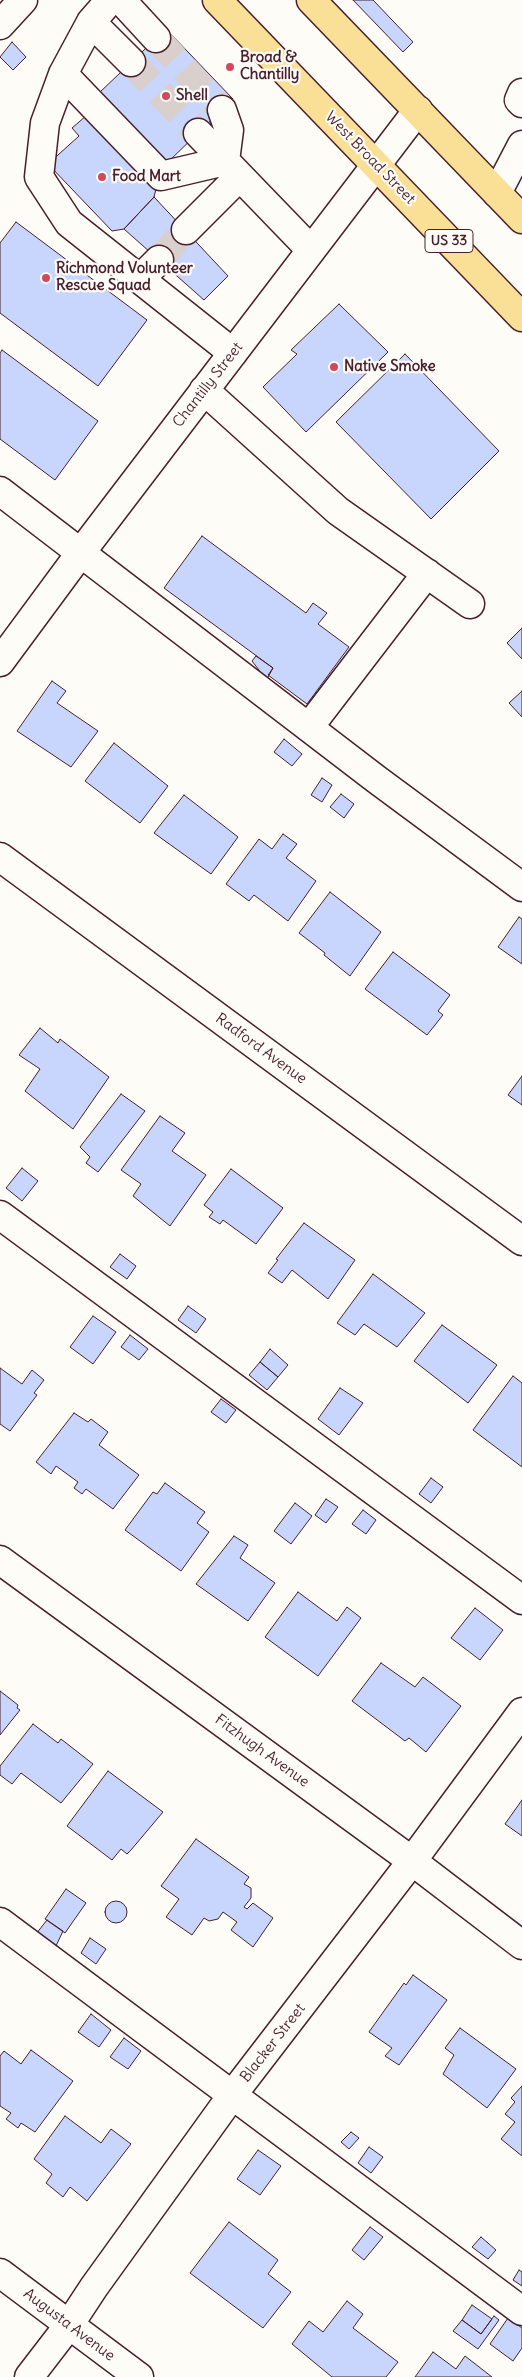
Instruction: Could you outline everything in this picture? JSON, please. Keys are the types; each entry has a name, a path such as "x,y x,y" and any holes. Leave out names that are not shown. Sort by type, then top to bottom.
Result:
{"main road":[{"name":"West Broad Street","path":"217,0 522,317"},
{"path":"311,0 522,219"}],"street":[{"path":"0,25 23,0"},
{"path":"110,0 91,22 63,74 45,123 39,176 69,223 233,353"},
{"path":"121,0 156,38"},
{"path":"91,22 131,62"},
{"path":"63,74 161,176 232,169"},
{"path":"522,93 519,100 522,103"},
{"path":"186,230 232,169 229,130 222,110"},
{"name":"Chantilly Street","path":"0,662 82,551 418,110"},
{"path":"198,133 311,250"},
{"path":"497,193 522,145"},
{"path":"140,279 159,260"},
{"path":"204,390 338,511 470,604"},
{"path":"0,491 82,551 309,727 522,886"},
{"path":"309,727 427,573"},
{"name":"Radford Avenue","path":"0,857 522,1241"},
{"path":"0,1215 522,1600"},
{"name":"Fitzhugh Avenue","path":"0,1560 412,1861 522,1945"},
{"name":"Blacker Street","path":"29,2377 69,2325 94,2287 233,2094 412,1861 522,1712"},
{"path":"0,1922 522,2311"},
{"name":"Augusta Avenue","path":"0,2272 139,2377"}],"building":[{"path":"353,0 373,0 413,42 403,52"},
{"name":"Shell","path":"166,29 233,99 166,164 98,94"},
{"path":"12,42 26,57 13,70 0,57"},
{"name":"Food Mart","path":"86,116 156,189 154,197 124,229 112,231 48,164 79,136 72,128"},
{"path":"154,197 228,276 204,300 124,229"},
{"name":"Richmond Volunteer Rescue Squad","path":"16,222 147,320 98,386 0,313 0,243"},
{"path":"339,304 388,352 306,432 263,387 297,354 291,350"},
{"path":"2,350 98,421 55,480 0,439 0,353"},
{"path":"405,354 499,451 431,519 336,422"},
{"path":"202,536 306,613 313,603 327,613 318,624 349,647 307,704 268,675 273,668 164,588"},
{"path":"522,628 522,659 507,643"},
{"path":"256,656 273,668 267,679 258,673 259,670 252,661"},
{"path":"52,681 66,691 57,703 98,731 71,767 17,731"},
{"path":"522,691 522,717 509,703"},
{"path":"284,739 302,754 292,766 274,752"},
{"path":"114,743 168,786 140,823 85,781"},
{"path":"322,778 332,785 322,802 311,795"},
{"path":"341,794 354,804 344,818 330,807"},
{"path":"184,795 238,837 211,874 154,833"},
{"path":"283,834 297,844 286,858 316,881 288,921 254,895 249,901 226,884 259,839 272,849"},
{"path":"330,892 381,932 350,976 299,933"},
{"path":"519,917 522,919 522,964 498,947"},
{"path":"393,952 450,995 438,1011 443,1015 427,1035 365,989"},
{"path":"40,1028 58,1043 60,1039 109,1077 73,1129 25,1091 40,1069 19,1055"},
{"path":"522,1076 522,1105 508,1095"},
{"path":"121,1094 145,1111 98,1172 86,1163 90,1157 80,1147"},
{"path":"160,1116 185,1133 172,1151 206,1175 170,1226 133,1196 141,1184 121,1170"},
{"path":"22,1168 38,1181 22,1201 6,1188"},
{"path":"231,1169 283,1208 256,1244 223,1220 220,1224 209,1217 213,1212 204,1205"},
{"path":"304,1223 355,1260 328,1299 292,1270 282,1283 268,1273 278,1260 276,1259"},
{"path":"120,1254 136,1266 127,1279 110,1267"},
{"path":"373,1274 425,1313 397,1347 364,1324 355,1335 337,1323"},
{"path":"188,1306 206,1319 196,1333 178,1320"},
{"path":"93,1316 116,1332 93,1364 70,1347"},
{"path":"442,1325 497,1365 468,1403 414,1361"},
{"path":"130,1335 148,1349 139,1360 121,1347"},
{"path":"270,1349 288,1365 278,1377 260,1362"},
{"path":"260,1362 278,1377 267,1390 249,1375"},
{"path":"0,1368 22,1384 32,1370 44,1380 34,1393 37,1395 10,1431 0,1424"},
{"path":"513,1376 522,1383 522,1467 473,1430"},
{"path":"340,1388 363,1403 339,1435 318,1419"},
{"path":"221,1399 236,1410 226,1423 211,1412"},
{"path":"74,1413 88,1422 91,1419 108,1432 99,1445 139,1475 113,1509 86,1489 82,1494 74,1488 78,1482 56,1466 51,1474 36,1462"},
{"path":"431,1478 443,1487 431,1503 419,1494"},
{"path":"165,1483 205,1512 197,1523 209,1532 181,1571 125,1530 153,1492 157,1494"},
{"path":"326,1499 338,1507 326,1523 315,1515"},
{"path":"295,1503 312,1516 291,1544 274,1531"},
{"path":"363,1510 376,1520 366,1534 352,1524"},
{"path":"234,1536 248,1545 240,1558 275,1583 248,1621 196,1584"},
{"path":"298,1592 337,1621 347,1607 361,1618 318,1676 265,1637"},
{"path":"475,1608 503,1630 480,1660 451,1638"},
{"path":"381,1663 415,1687 423,1677 461,1706 426,1752 409,1738 405,1741 352,1701"},
{"path":"0,1691 18,1705 17,1708 20,1710 0,1735"},
{"path":"33,1724 58,1743 61,1739 93,1764 61,1803 21,1773 12,1784 0,1775 0,1766"},
{"path":"108,1771 163,1812 127,1854 121,1849 112,1860 67,1826"},
{"path":"522,1800 522,1836 505,1824"},
{"path":"196,1839 249,1877 244,1884 251,1888 251,1898 244,1907 247,1909 253,1903 273,1918 253,1947 231,1930 237,1922 223,1912 218,1919 209,1921 204,1918 192,1935 166,1917 179,1899 161,1886"},
{"path":"66,1889 86,1903 65,1933 45,1919"},
{"path":"116,1901 126,1908 127,1912 120,1922 116,1923 106,1916 105,1912 112,1902"},
{"path":"47,1920 63,1931 55,1948 36,1934"},
{"path":"90,1938 106,1949 96,1964 81,1953"},
{"path":"413,1975 447,2000 399,2065 385,2056 392,2048 369,2032 404,1983 406,1985"},
{"path":"91,2014 111,2030 99,2047 78,2032"},
{"path":"460,2028 516,2069 487,2108 443,2074 454,2055 445,2048"},
{"path":"124,2038 141,2051 128,2069 110,2057"},
{"path":"31,2050 73,2081 35,2132 21,2123 18,2128 6,2119 11,2113 0,2106 0,2056 4,2051 21,2064"},
{"path":"522,2086 522,2156 501,2139 515,2122 505,2114 515,2102 511,2098"},
{"path":"65,2116 101,2143 111,2129 131,2144 87,2201 70,2187 63,2197 46,2183 52,2174 34,2159"},
{"path":"351,2132 359,2138 349,2149 341,2142"},
{"path":"369,2147 383,2157 371,2173 358,2163"},
{"path":"258,2150 281,2166 260,2195 237,2179"},
{"path":"229,2222 278,2260 268,2274 291,2292 263,2328 190,2273"},
{"path":"370,2227 383,2237 364,2260 352,2250"},
{"path":"481,2237 496,2250 488,2259 472,2247"},
{"path":"519,2270 522,2272 522,2286 513,2280"},
{"path":"347,2301 363,2314 353,2328 398,2362 386,2377 332,2377 292,2344 309,2321 323,2332"},
{"path":"472,2305 492,2319 481,2334 462,2320"},
{"path":"494,2316 499,2320 478,2349 453,2331 462,2320 481,2334"},
{"path":"508,2318 522,2328 522,2348 513,2361 490,2344"},
{"path":"433,2352 456,2369 465,2356 492,2377 415,2377"}],"tunnel":[{"path":"156,38 222,110"},
{"path":"131,62 198,133"},
{"path":"159,260 186,230"}],"place":[{"name":"Broad & Chantilly","path":"230,67"},
{"name":"Shell","path":"166,96"},
{"name":"Food Mart","path":"102,177"},
{"name":"Richmond Volunteer Rescue Squad","path":"46,278"},
{"name":"Native Smoke","path":"334,367"}]}
